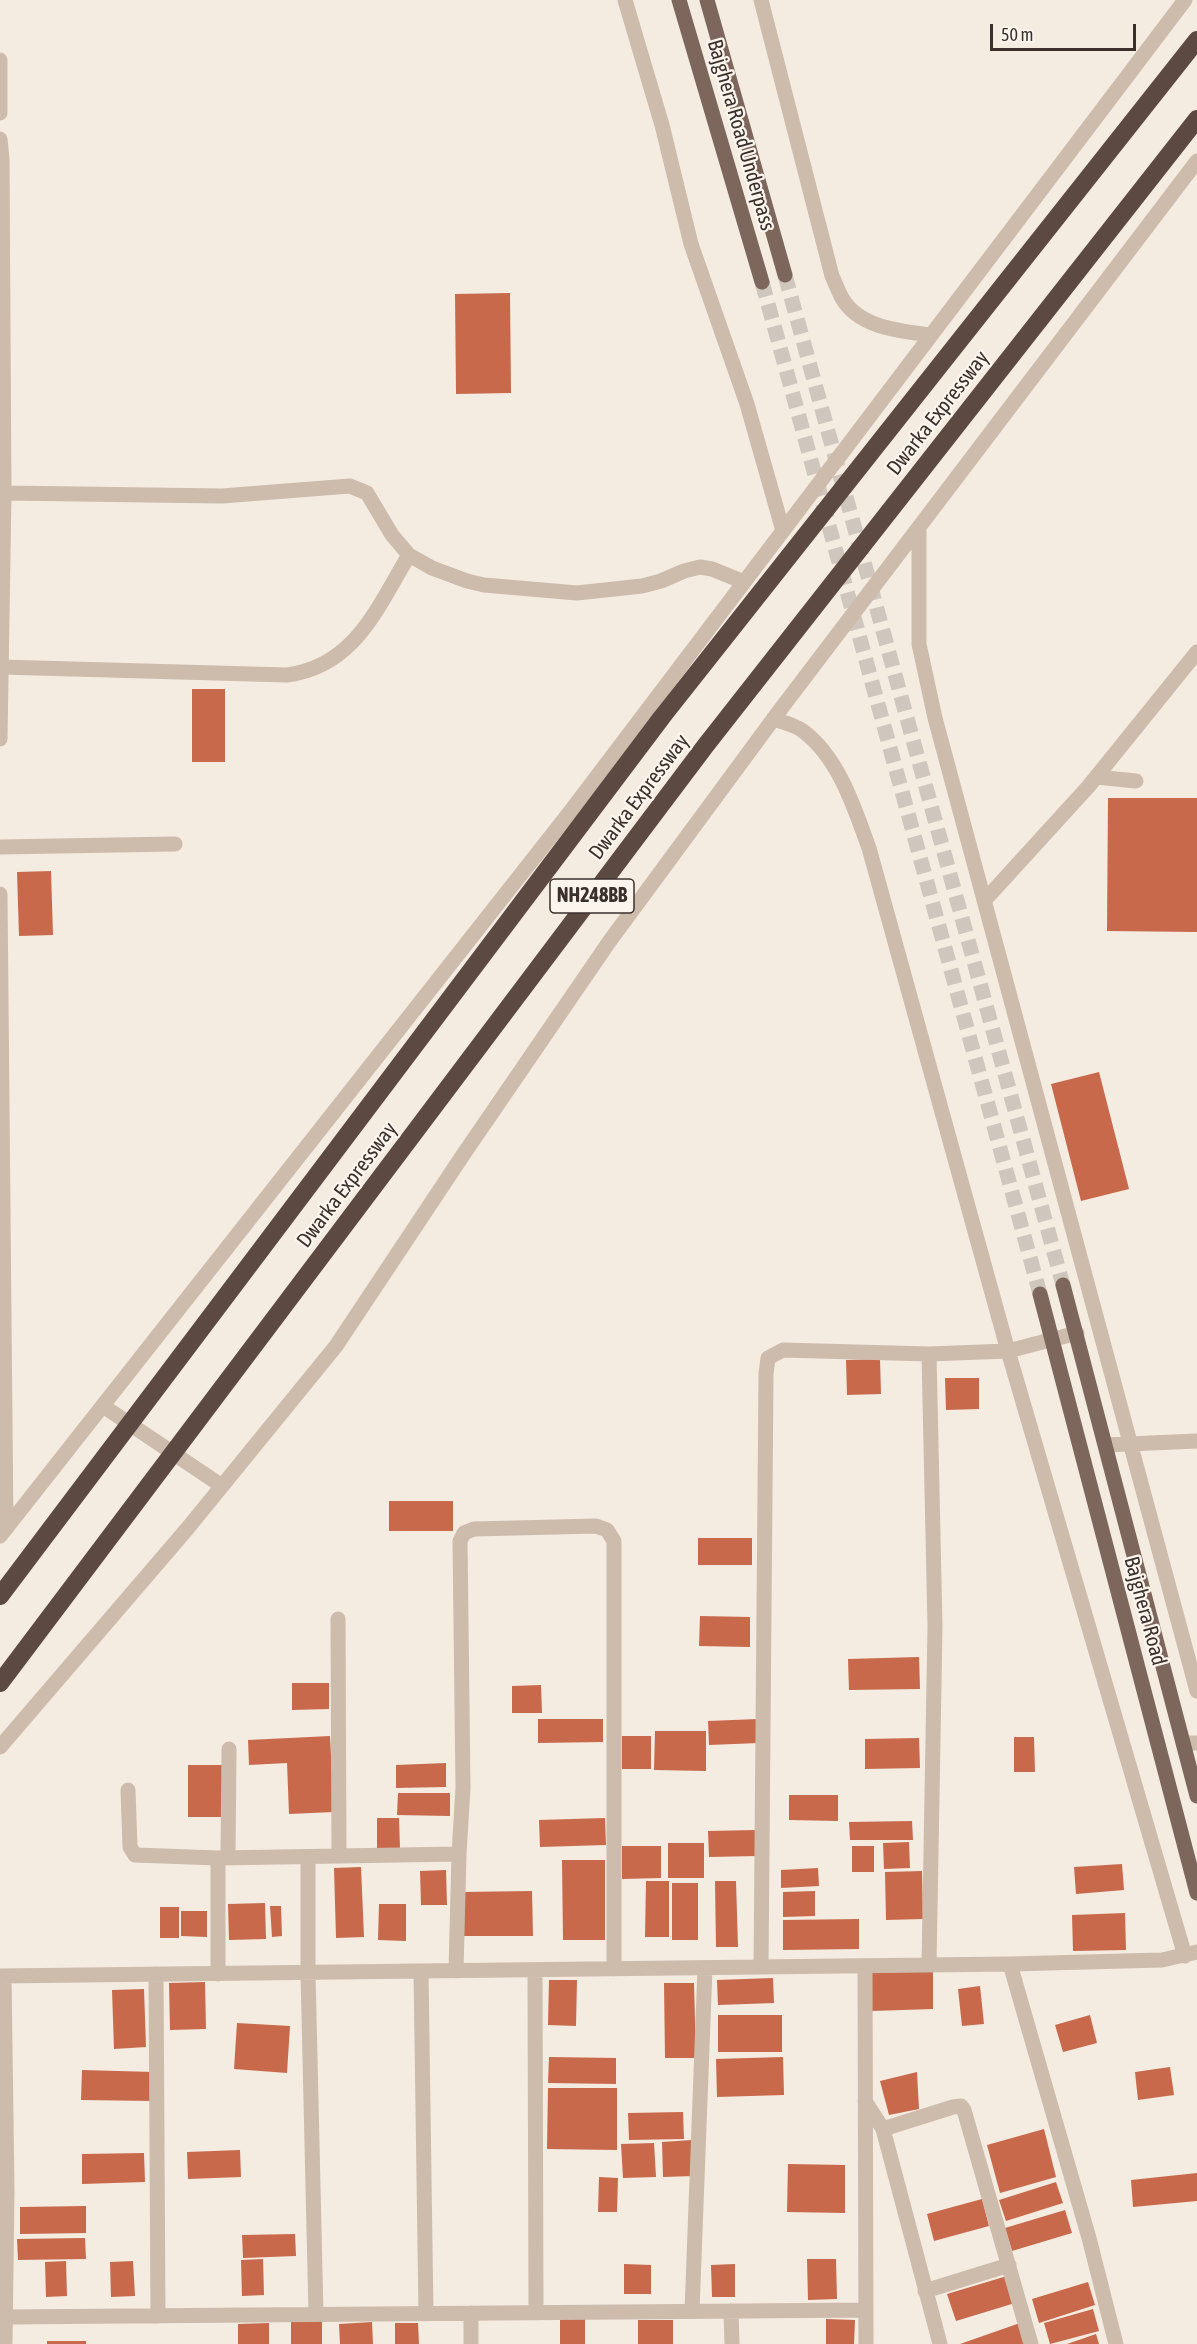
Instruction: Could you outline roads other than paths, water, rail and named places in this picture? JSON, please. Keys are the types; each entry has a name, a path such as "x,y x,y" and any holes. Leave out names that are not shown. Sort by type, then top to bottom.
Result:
{"highway":[{"name":"Dwarka Expressway","path":"0,1596 662,717 1197,40"},
{"name":"Dwarka Expressway","path":"0,1683 706,745 1197,119"}],"main road":[{"name":"Bajghera Road Underpass","path":"679,0 762,282"},
{"name":"Bajghera Road Underpass","path":"707,0 785,275"},
{"path":"1063,1285 1077,1333"},
{"path":"1040,1294 1052,1339"},
{"name":"Bajghera Road","path":"1077,1333 1106,1445 1190,1743 1197,1796"},
{"name":"Bajghera Road","path":"1052,1339 1197,1893"}],"street":[{"path":"625,0 662,125 691,244 747,404 783,531"},
{"path":"761,0 832,276 843,300 856,313 885,328 931,335"},
{"path":"3,1533 570,812 1185,0"},
{"path":"0,60 0,113"},
{"path":"0,139 4,493 0,739"},
{"path":"0,1747 222,1486 336,1346 602,952 773,718 1197,161"},
{"path":"4,493 222,496 350,486 367,493 392,535 408,555 432,568 467,581 484,585 577,593 642,586 700,567 712,569 744,582"},
{"path":"919,527 919,644 935,718 1197,1691"},
{"path":"1,667 287,675 308,672 332,661 350,646 374,614 408,555"},
{"path":"984,902 1096,777 1197,652"},
{"path":"4,2344 1,1978 156,1974 1010,1964 1162,1960 1191,1954 1008,1351 873,861 843,783 823,749 802,729 773,718"},
{"path":"1096,777 1136,781"},
{"path":"0,847 175,844"},
{"path":"0,894 4,1216 3,1533"},
{"path":"761,1967 768,1358 783,1350 930,1354 1008,1351 1077,1333"},
{"path":"929,1965 934,1626 930,1354"},
{"path":"103,1406 222,1486"},
{"path":"1106,1445 1197,1441"},
{"path":"456,1971 459,1854 464,1788 459,1547 461,1537 464,1533 474,1529 602,1527 608,1530 614,1542 614,1969"},
{"path":"338,1619 339,1856"},
{"path":"218,1974 229,1749"},
{"path":"128,1790 130,1847 133,1854 223,1858 459,1854"},
{"path":"308,1857 308,1973 316,2314"},
{"path":"1010,1964 1089,2238 1116,2344"},
{"path":"865,1966 866,2344"},
{"path":"692,2312 705,1968"},
{"path":"535,1970 536,2313"},
{"path":"421,1971 426,2313"},
{"path":"156,1974 158,2316"},
{"path":"865,2101 883,2129 940,2344"},
{"path":"883,2129 953,2107 963,2108 968,2115 1031,2344"},
{"path":"925,2291 1009,2265"},
{"path":"5,2317 866,2310"},
{"path":"731,2311 732,2344"},
{"path":"471,2313 471,2344"}],"tunnel":[{"path":"785,275 1063,1285"},
{"path":"762,282 1040,1294"}]}
